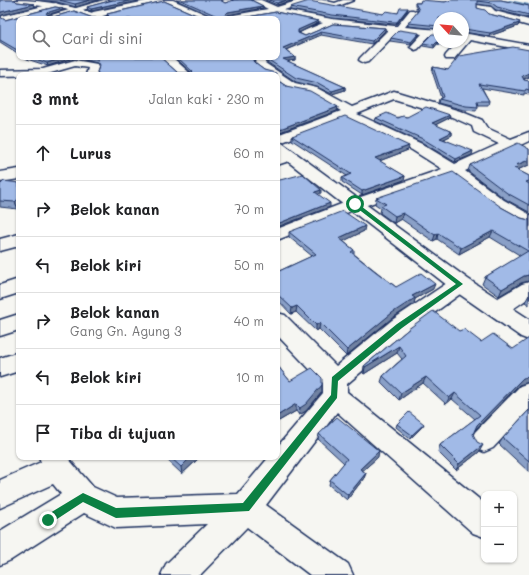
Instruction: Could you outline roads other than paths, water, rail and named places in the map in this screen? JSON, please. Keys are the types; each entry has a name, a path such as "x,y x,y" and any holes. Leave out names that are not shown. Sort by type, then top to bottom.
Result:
{"street":[{"path":"52,16 110,0"},
{"path":"24,1 74,9 94,15 162,0"},
{"path":"167,0 204,16"},
{"path":"254,0 276,10 332,22 433,32"},
{"path":"244,16 276,10 309,0 336,5 350,0"},
{"path":"16,21 5,18 56,6"},
{"path":"480,7 488,9 492,13 529,24"},
{"path":"364,60 413,12"},
{"path":"304,34 332,22"},
{"path":"349,34 362,26"},
{"path":"415,47 429,32"},
{"path":"510,44 522,36"},
{"path":"469,37 529,48"},
{"path":"450,57 457,48"},
{"path":"168,60 182,72"},
{"path":"260,60 261,67 270,72"},
{"path":"0,73 33,61"},
{"path":"41,72 81,62 93,66 92,72"},
{"path":"0,73 16,73"},
{"path":"280,78 291,86 313,90 350,113 417,147 454,170 498,203 529,221"},
{"path":"280,139 350,113 389,96 397,95 477,123 479,129 482,131 512,145"},
{"path":"280,234 355,204 454,170 529,136"},
{"path":"281,154 355,204 460,284 529,331"},
{"path":"0,178 16,175"},
{"path":"0,246 16,241"},
{"path":"178,575 245,508 335,388 400,326 460,284"},
{"path":"0,292 16,287"},
{"path":"495,309 529,289"},
{"path":"0,328 16,323"},
{"path":"280,324 335,388 481,519"},
{"path":"0,368 16,362"},
{"path":"484,440 529,393"},
{"path":"0,494 55,463 83,497 116,513 245,508 337,575"},
{"path":"0,549 83,497"}],"waterway":[{"path":"507,0 529,5"}]}
